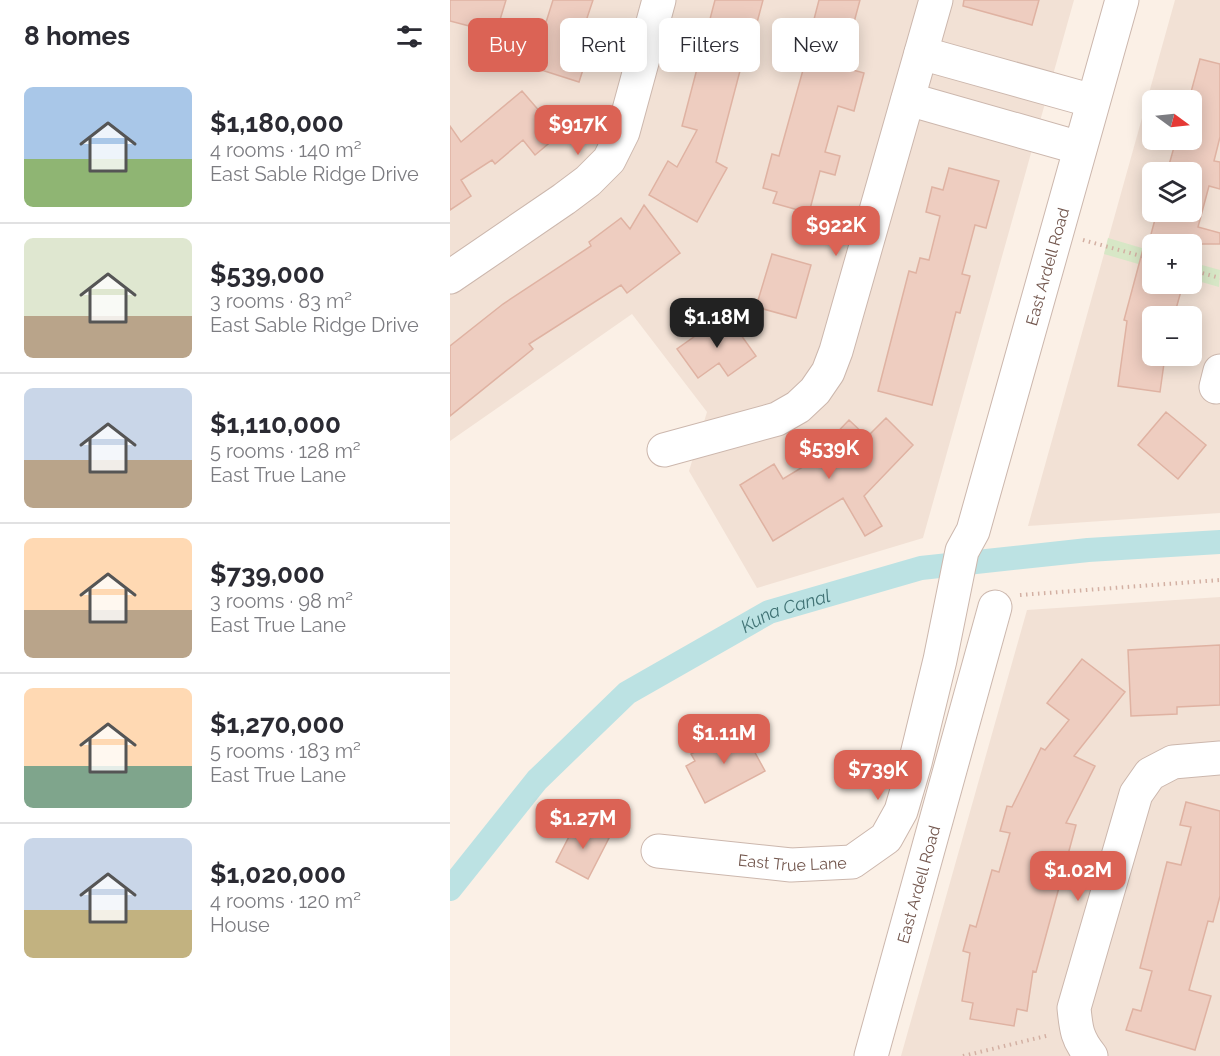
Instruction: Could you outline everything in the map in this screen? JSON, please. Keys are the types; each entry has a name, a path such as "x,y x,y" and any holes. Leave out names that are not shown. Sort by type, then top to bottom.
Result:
{"street":[{"path":"450,277 564,199 588,181 609,160 623,132 659,0"},
{"path":"664,450 777,419 798,407 815,391 828,372 836,351 936,0"},
{"name":"East Ardell Road","path":"964,554 1122,0"},
{"path":"921,53 1094,102"},
{"path":"908,99 1080,148"},
{"name":"East True Lane","path":"658,851 791,865 852,862 886,837 901,811 915,763 964,554"},
{"name":"East Ardell Road","path":"871,1056 1005,601"},
{"path":"1076,1044 1074,1008 1136,794 1150,774 1173,762 1220,758"}],"path":[{"path":"1080,239 1142,256"},
{"path":"1202,273 1220,278"},
{"path":"1005,601 1220,580"},
{"path":"963,1056 1076,1044"}],"shaded area":[{"path":"450,0 1074,0 923,538 757,588 689,471 707,412 632,314 450,441"},
{"path":"1175,0 1220,0 1220,513 1028,526 1142,118 1142,150 1202,150 1202,90 1150,90"},
{"path":"1220,597 1220,1056 901,1056 1027,610"}],"green space":[{"path":"1108,238 1142,248 1142,265 1104,254"},
{"path":"1202,265 1220,270 1219,287 1202,282"}],"building":[{"path":"450,0 506,0 501,18 468,18 468,26 450,21"},
{"path":"553,0 593,0 587,18 560,18 560,72 582,72 579,82 548,72 547,18"},
{"path":"715,0 763,0 758,18 710,18"},
{"path":"819,0 860,0 855,18 814,18"},
{"path":"964,0 1039,0 1032,25 963,6"},
{"path":"1200,59 1220,64 1220,137 1214,161 1220,162 1220,189 1209,186 1202,212 1202,162 1170,162 1173,150 1202,150 1202,90 1192,90"},
{"path":"696,72 740,72 716,162 727,168 697,222 649,195 668,161 677,167 697,130 682,126"},
{"path":"802,72 864,73 854,111 838,106 825,152 840,156 835,175 820,171 809,213 773,203 777,192 763,188 772,154 779,156"},
{"path":"522,91 541,113 547,108 565,130 535,155 523,140 495,164 492,160 461,180 471,196 450,210 450,126 461,142"},
{"path":"949,168 999,181 986,228 975,225 962,274 970,276 960,313 956,312 932,405 878,391 909,271 916,273 920,258 929,260 940,216 926,212 932,187 943,190"},
{"path":"644,205 680,253 627,293 621,285 529,344 533,349 450,416 450,346 503,304 591,246 589,242 621,218 630,229"},
{"path":"1154,222 1199,222 1198,227 1220,233 1220,244 1202,244 1202,234 1151,234"},
{"path":"1142,253 1142,294 1180,294 1177,306 1142,306 1142,366 1164,366 1160,392 1118,386 1127,321 1124,320"},
{"path":"772,254 811,265 796,318 756,307"},
{"path":"726,314 756,356 728,376 719,363 698,378 677,349"},
{"path":"1166,412 1206,445 1178,479 1138,445"},
{"path":"886,418 913,445 864,496 882,526 865,536 843,498 773,541 740,485 774,464 783,479 829,451 824,446 849,420 867,437"},
{"path":"1220,645 1220,705 1177,707 1177,714 1131,716 1128,650"},
{"path":"1082,659 1125,692 1074,756 1095,766 1066,823 1076,825 1036,972 1033,971 1027,1011 1017,1009 1014,1026 970,1019 973,1003 962,1001 970,953 963,951 970,925 976,927 992,870 999,872 1010,833 1000,831 1007,806 1012,807 1041,748 1045,750 1069,720 1047,703"},
{"path":"741,727 765,771 705,803 686,766 695,761 691,754"},
{"path":"1186,802 1220,811 1220,896 1213,922 1208,921 1189,990 1211,996 1195,1050 1126,1030 1133,1009 1141,1011 1152,971 1140,968 1167,862 1181,865 1191,827 1180,825"},
{"path":"577,821 609,838 588,879 556,862"}],"waterway":[{"name":"Kuna Canal","path":"450,889 537,780 627,693 769,612 921,568 1088,550 1220,542"}]}
